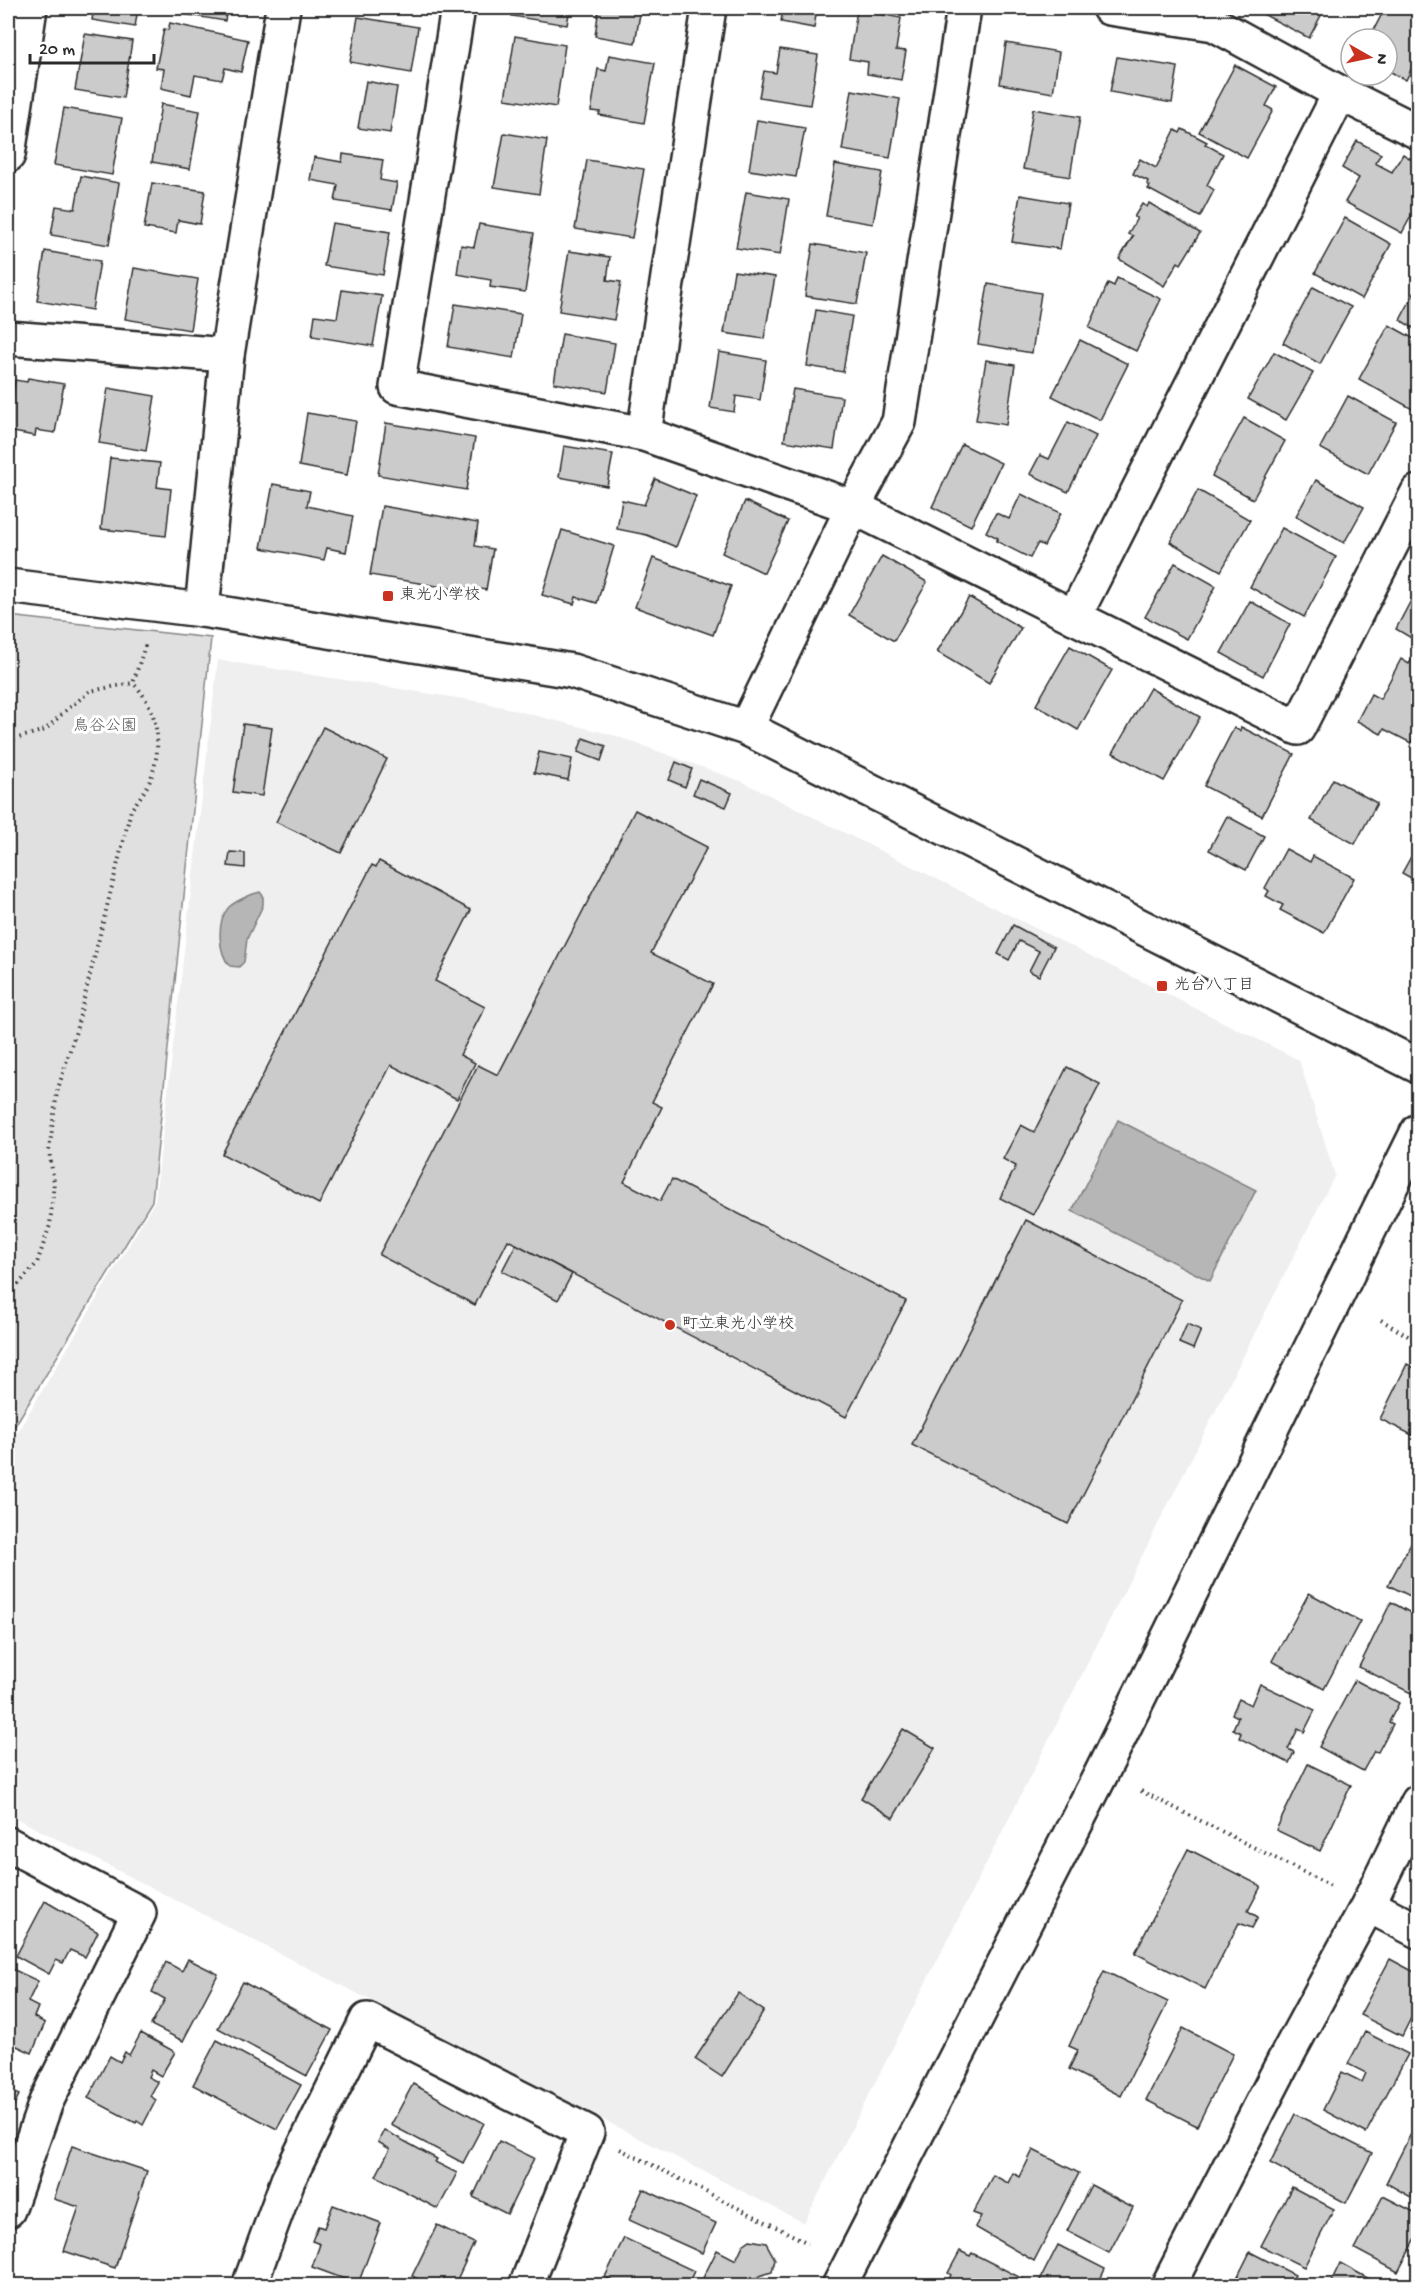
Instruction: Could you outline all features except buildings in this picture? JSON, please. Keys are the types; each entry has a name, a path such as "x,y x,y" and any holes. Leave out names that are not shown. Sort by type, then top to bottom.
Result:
{"street":[{"path":"8,155 30,8"},
{"path":"202,610 227,355 283,8"},
{"path":"458,8 397,387 644,434 854,507 1298,728 1419,492"},
{"path":"644,434 709,8"},
{"path":"746,728 854,507 899,422 964,8"},
{"path":"1109,8 1215,16 1340,93 1419,132"},
{"path":"1074,617 1340,93"},
{"path":"8,338 227,355"},
{"path":"8,586 202,610 572,671 746,728 1419,1066"},
{"path":"839,2286 1102,1772 1419,1131"},
{"path":"1168,2286 1284,2061 1368,1905 1419,1802"},
{"path":"8,1844 139,1913 46,2102 8,2210"},
{"path":"1368,1905 1419,1931"},
{"path":"249,2286 288,2180 367,2020 587,2132 526,2286"}],"path":[{"path":"133,682 146,643"},
{"path":"8,741 45,730 90,692 133,682"},
{"path":"8,1292 17,1286 37,1263 50,1225 54,1182 49,1151 57,1092 76,1031 131,810 150,779 158,748 155,718 145,695 133,682"},
{"path":"1381,1320 1419,1342"},
{"path":"1141,1791 1368,1905"},
{"path":"587,2132 808,2243"}],"shaded area":[{"name":"町立東光小学校","path":"218,660 482,702 613,735 743,782 1299,1060 1335,1175 804,2223 8,1814 8,1448 155,1201"},
{"path":"260,892 263,896 263,905 247,939 244,962 239,967 230,966 221,945 222,920 229,907"},
{"path":"1118,1120 1256,1190 1210,1281 1072,1211"}],"green space":[{"name":"鳥谷公園","path":"8,616 211,638 152,1201 8,1437"}],"place":[{"name":"東光小学校","path":"388,596"},
{"name":"光台八丁目","path":"1162,986"},
{"name":"町立東光小学校","path":"670,1325"}]}
